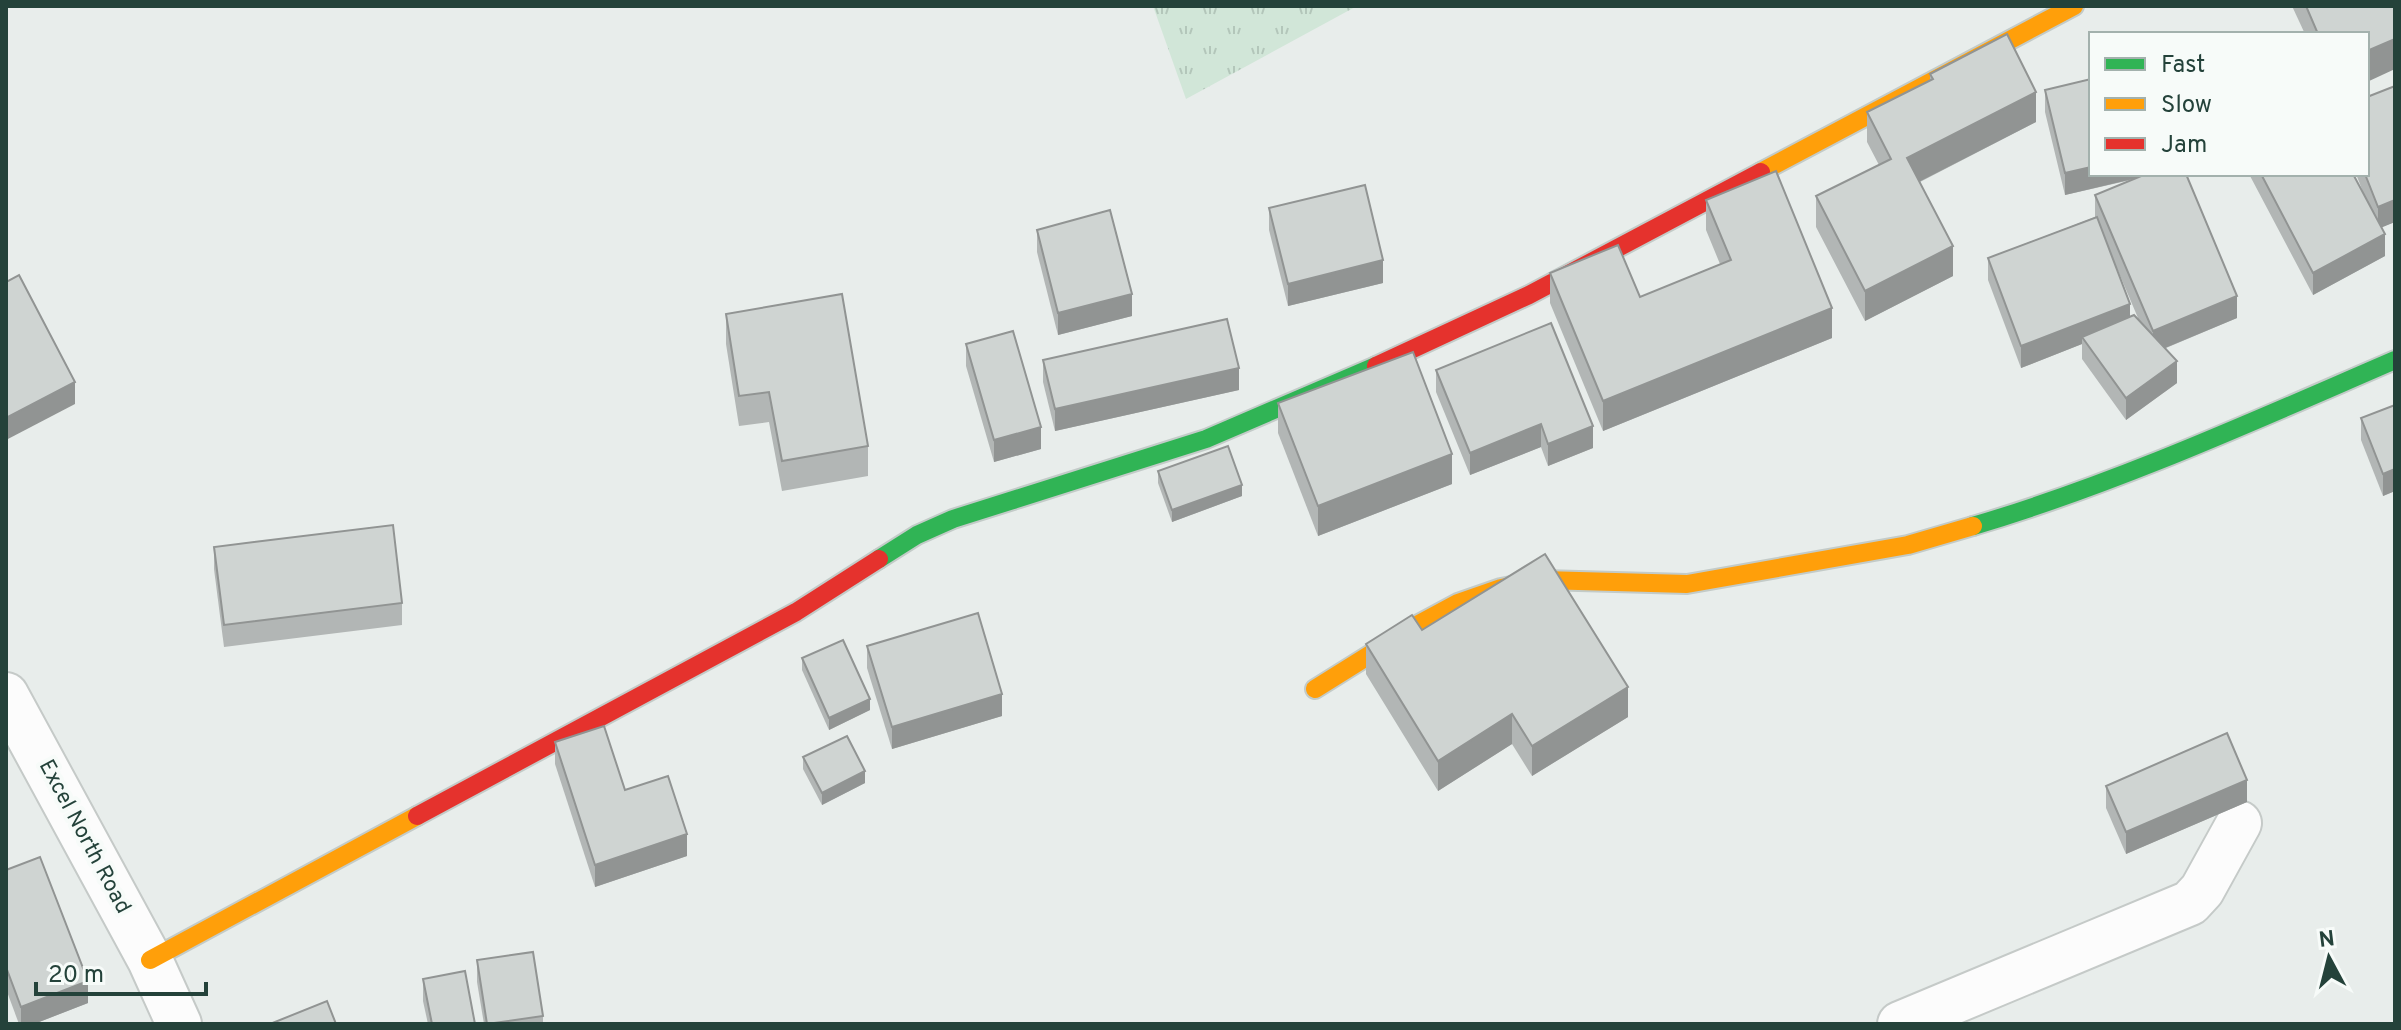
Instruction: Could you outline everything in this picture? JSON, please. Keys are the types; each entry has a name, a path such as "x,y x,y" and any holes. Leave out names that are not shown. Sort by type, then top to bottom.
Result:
{"street":[{"path":"150,960 796,612 917,535 996,504 1206,439 1328,388 1529,295 2074,6"},
{"path":"1315,689 1419,624 1458,603 1501,588 1543,580 1687,584 1908,545 2012,514 2205,442 2395,360"},
{"name":"Excel North Road","path":"6,695 150,960 179,1024"},
{"path":"1900,1024 2190,903 2202,890 2239,823"}],"green space":[{"path":"1153,6 1357,6 1186,99"}],"building":[{"path":"2306,6 2395,6 2395,39 2369,50 2369,32 2317,32"},
{"path":"2007,34 2036,92 1907,158 1953,246 1865,291 1816,196 1891,159 1867,112 1933,79 1930,74"},
{"path":"2089,79 2089,167 2065,173 2045,90"},
{"path":"2395,86 2395,200 2378,207 2366,176 2369,176 2369,96"},
{"path":"1776,171 1832,308 1603,401 1550,273 1618,245 1640,297 1731,260 1706,200"},
{"path":"2141,176 2187,176 2237,296 2153,331 2095,195"},
{"path":"2262,176 2354,176 2385,234 2313,273"},
{"path":"1365,185 1383,260 1288,284 1269,208"},
{"path":"1110,210 1132,294 1058,313 1037,230"},
{"path":"2097,217 2130,304 2021,346 1988,258"},
{"path":"19,275 75,382 6,418 6,282"},
{"path":"842,294 868,446 782,461 769,392 739,396 726,314"},
{"path":"2134,315 2177,361 2126,398 2082,337"},
{"path":"1227,319 1239,368 1055,409 1043,360"},
{"path":"1551,323 1593,426 1548,444 1541,424 1470,453 1436,370"},
{"path":"1013,331 1041,427 994,440 966,344"},
{"path":"1413,352 1452,454 1318,506 1278,403"},
{"path":"2395,405 2395,469 2383,474 2361,418"},
{"path":"1228,446 1242,485 1172,510 1158,471"},
{"path":"393,525 402,603 224,625 214,547"},
{"path":"1545,554 1628,687 1532,746 1512,714 1438,761 1366,644 1412,615 1422,630"},
{"path":"978,613 1002,694 892,727 867,646"},
{"path":"843,640 870,699 829,718 802,658"},
{"path":"604,726 625,790 668,776 687,834 595,865 555,742"},
{"path":"2227,733 2247,780 2126,832 2106,786"},
{"path":"847,736 865,771 822,793 803,757"},
{"path":"40,857 88,981 21,1007 6,967 6,870"},
{"path":"533,952 543,1016 487,1024 477,960"},
{"path":"465,971 475,1024 432,1024 423,979"},
{"path":"327,1001 336,1024 270,1024"}],"traffic: fast":[{"path":"1973,526 2134,470 2395,360"},
{"path":"879,559 917,535 953,519 1206,439 1376,366"}],"traffic: slow":[{"path":"1761,172 2074,6"},
{"path":"1315,689 1419,624 1458,603 1501,588 1543,580 1687,584 1908,545 1973,526"},
{"path":"150,960 417,816"}],"traffic: jam":[{"path":"1376,366 1529,295 1761,172"},
{"path":"417,816 796,612 879,559"}]}
